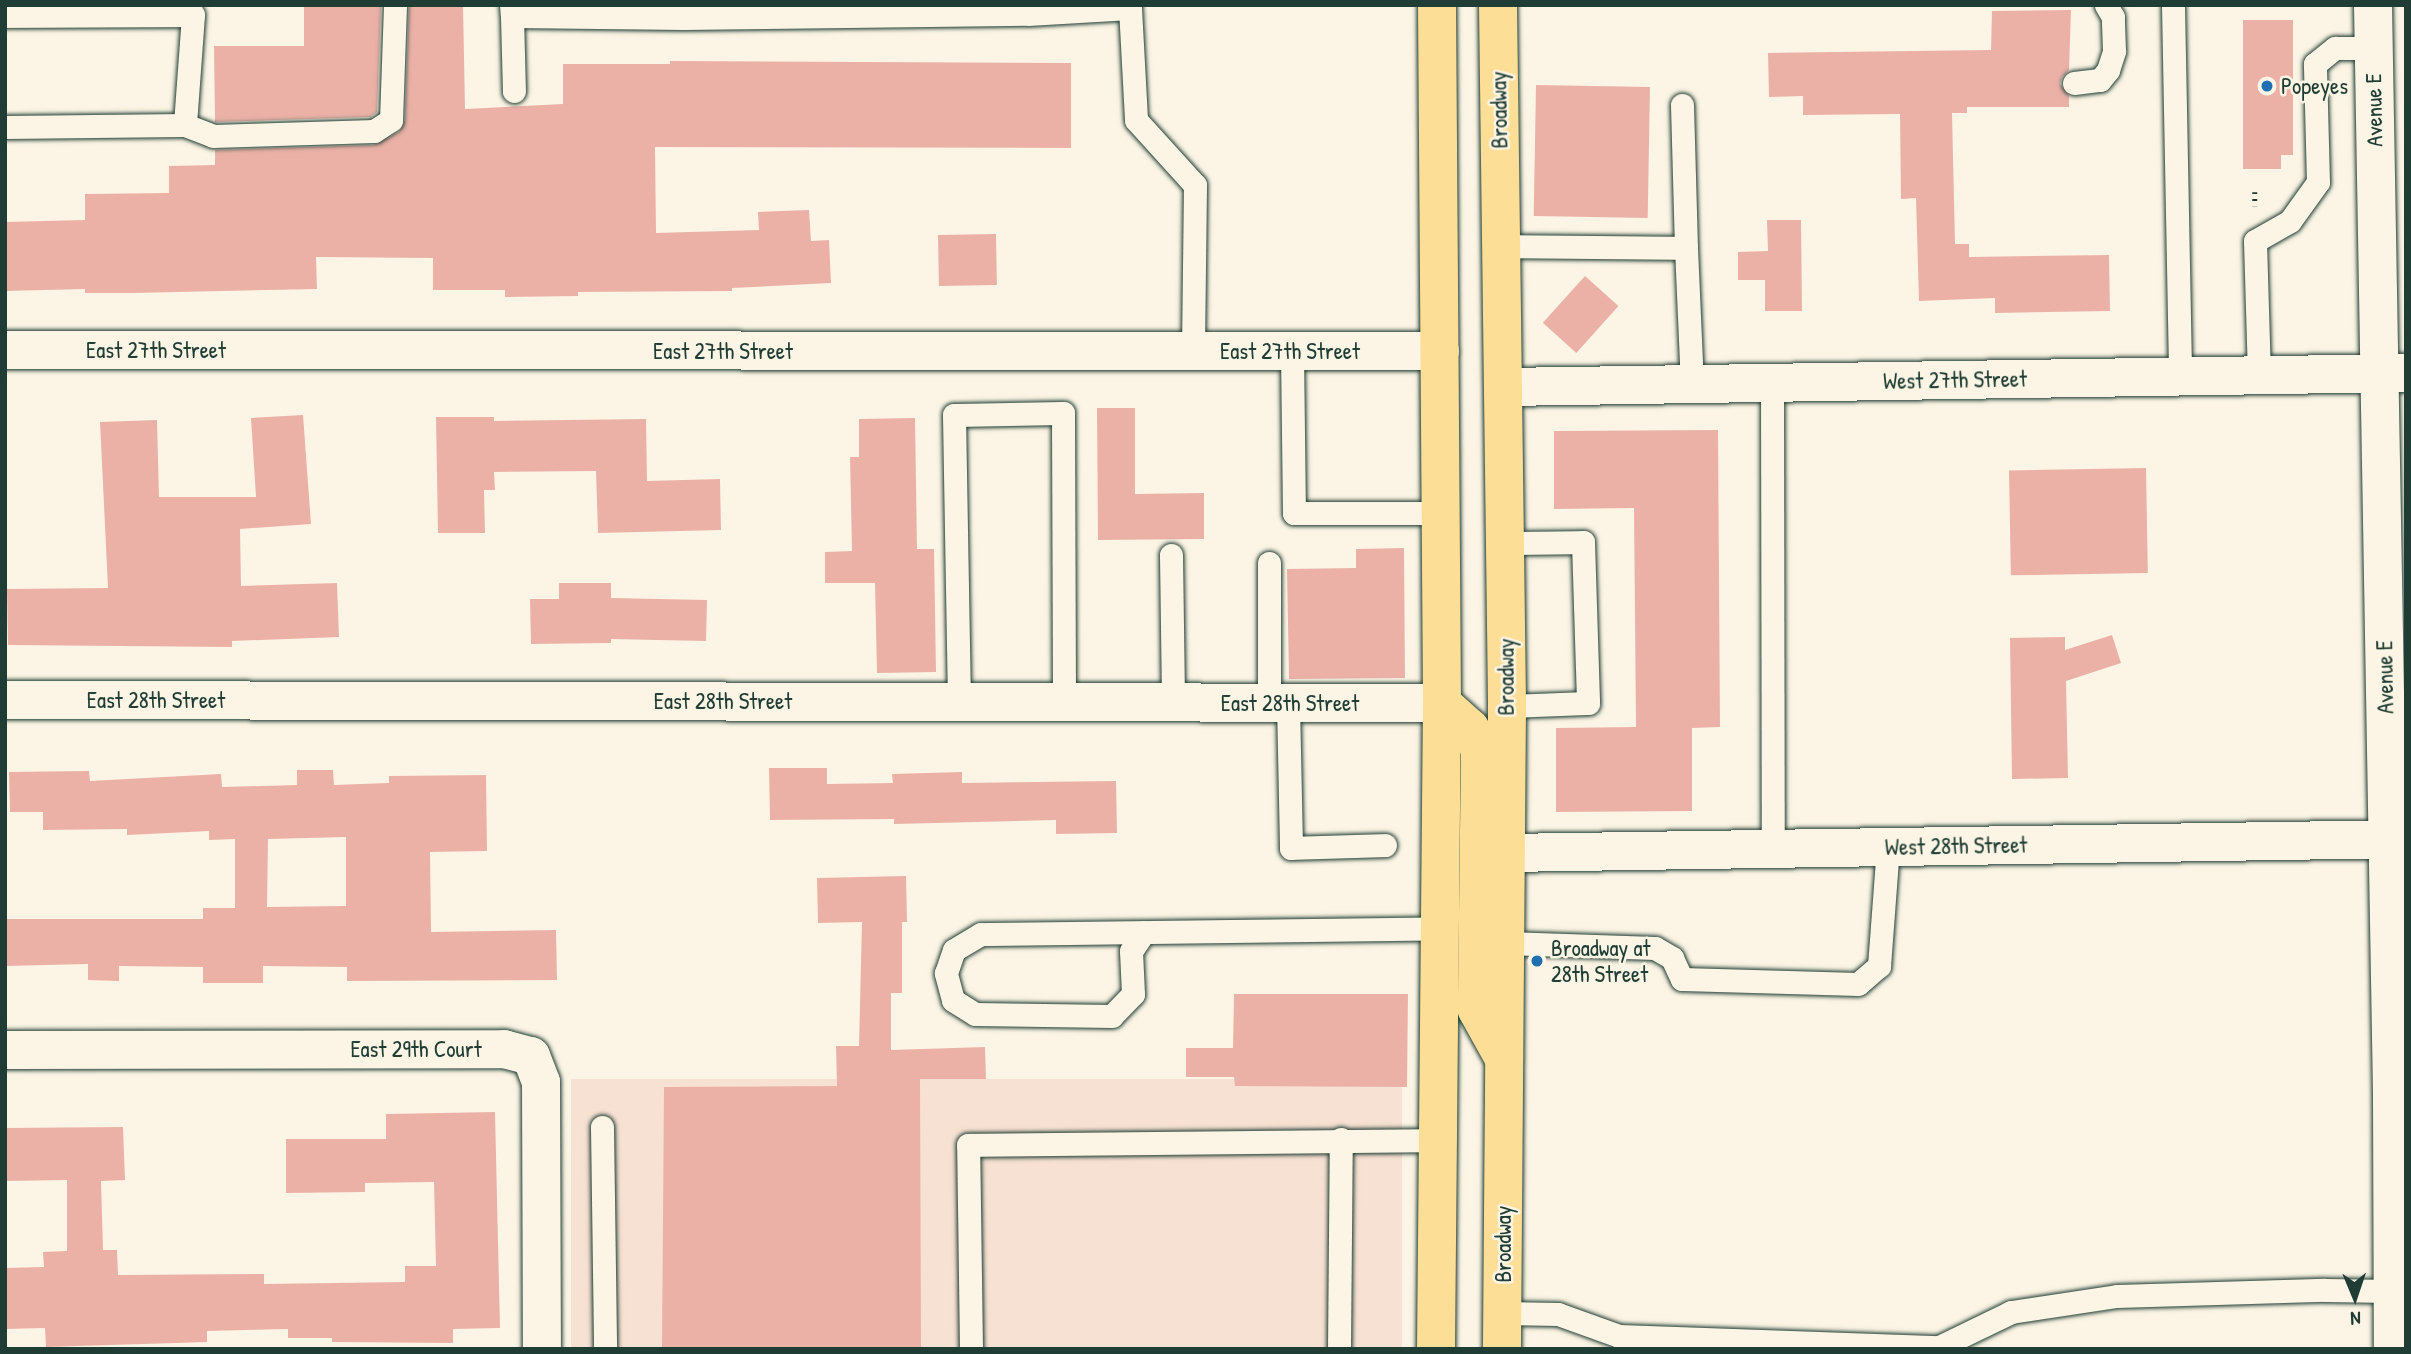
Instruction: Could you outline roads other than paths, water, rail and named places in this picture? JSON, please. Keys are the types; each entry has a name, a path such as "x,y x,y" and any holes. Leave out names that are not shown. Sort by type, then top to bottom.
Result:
{"main road":[{"path":"1436,1349 1442,703 1437,5"},
{"name":"Broadway","path":"1498,5 1507,706 1502,1331"},
{"path":"1442,703 1469,728 1480,750 1477,1010 1504,1059"}],"street":[{"name":"Avenue E","path":"2373,5 2373,48 2393,373 2397,839 2393,1349"},
{"name":"East 27th Street","path":"5,350 1440,351"},
{"name":"West 27th Street","path":"1504,387 2393,373"},
{"name":"East 28th Street","path":"5,700 1442,703"},
{"name":"West 28th Street","path":"1506,853 2397,839"},
{"name":"East 29th Court","path":"5,1050 504,1049 531,1056 541,1082 542,1349"}],"lane":[{"path":"5,127 185,125 213,136 374,131 391,120 395,5"},
{"path":"2074,83 2100,80 2108,70 2114,51 2113,17 2106,5"},
{"path":"2174,5 2180,377"},
{"path":"514,91 511,10 1130,7 1136,120 1195,185 1193,351"},
{"path":"5,16 193,10 185,125"},
{"path":"2259,376 2255,241 2290,221 2318,182 2315,64 2335,48 2373,48"},
{"path":"1682,105 1692,384"},
{"path":"1502,246 1686,248"},
{"path":"1292,351 1294,513 1441,513"},
{"path":"1772,383 1773,848"},
{"path":"959,702 954,415 1063,413 1064,702"},
{"path":"1506,543 1583,542 1588,703 1507,706"},
{"path":"1171,555 1173,702"},
{"path":"1269,563 1291,848 1385,845"},
{"path":"1506,943 1655,948 1672,958 1682,979 1858,984 1879,966 1888,847"},
{"path":"1144,932 1131,951 1133,994 1112,1016 975,1014 953,1000 946,973 954,950 981,934 1440,928"},
{"path":"602,1127 605,1349"},
{"path":"1339,1349 1340,1139"},
{"path":"971,1349 968,1145 1438,1140"},
{"path":"1502,1331 1558,1314 1619,1336 1939,1348 2011,1312 2116,1296 2325,1290 2392,1291"}],"place":[{"name":"Popeyes","path":"2267,86"},
{"name":"Broadway at 28th Street","path":"1537,961"}]}
